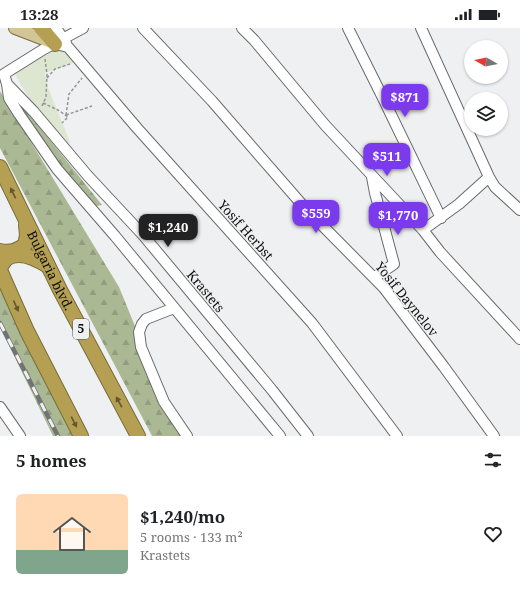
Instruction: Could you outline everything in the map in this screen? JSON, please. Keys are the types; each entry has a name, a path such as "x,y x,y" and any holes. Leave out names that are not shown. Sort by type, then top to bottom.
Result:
{"highway":[{"path":"41,28 57,45"},
{"name":"Bulgaria blvd.","path":"0,167 48,266 138,436"},
{"path":"0,251 16,251 25,245 27,235 26,220"},
{"path":"0,267 6,259 15,256 26,256 36,259 48,266"},
{"path":"0,270 27,331 81,436"}],"main road":[{"path":"15,28 57,45"},
{"path":"30,28 57,45"}],"street":[{"name":"Yosif Herbst","path":"56,28 57,45 85,66 137,128 312,323 397,436"},
{"path":"84,28 5,79 9,98 57,169 115,236 280,436"},
{"name":"Yosif Daynelov","path":"143,28 212,101 305,208 375,278 444,367 494,436"},
{"path":"242,28 254,40 325,125 423,230 440,252 520,339"},
{"path":"348,28 441,218"},
{"path":"422,28 495,187 520,210"},
{"name":"Krastets","path":"5,79 88,176 143,235 272,390 308,436"},
{"path":"372,177 394,264 375,278"},
{"path":"423,230 441,218 490,177"},
{"path":"174,308 146,318 139,332 141,347 164,402 187,436"},
{"path":"0,407 20,436"}],"path":[{"path":"34,112 41,107 46,97 47,78 57,45"},
{"path":"47,78 55,70 70,64 85,66 85,72 69,94 66,115 68,117 62,123"},
{"path":"43,103 66,115 92,106"}],"green space":[{"path":"57,47 65,50 73,63 45,73 48,88 70,142 60,152 13,71"},
{"path":"0,91 119,287 180,436 152,436 0,148"},
{"path":"11,94 21,104 102,205 91,207"},
{"path":"0,289 73,436 53,436 0,327"}],"railway":[{"path":"0,323 58,436"}]}
